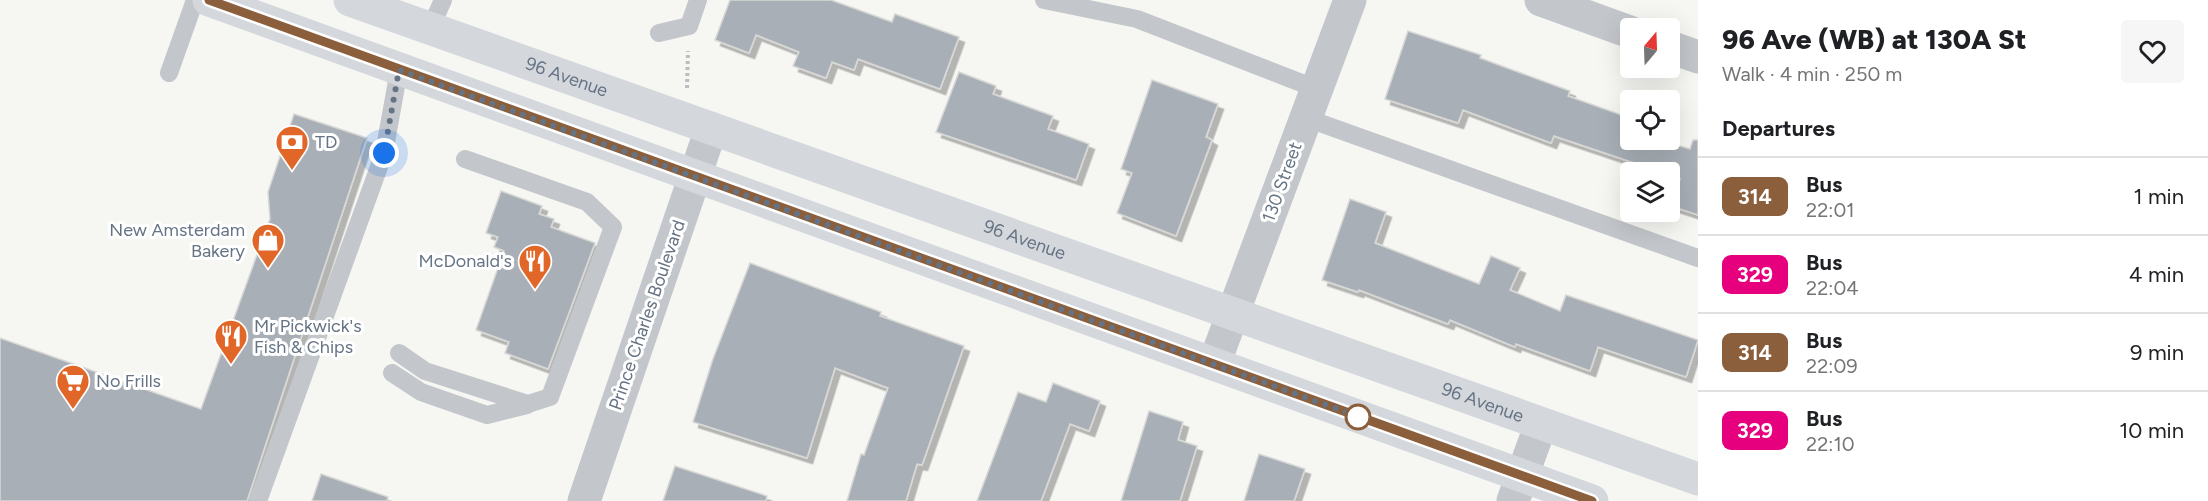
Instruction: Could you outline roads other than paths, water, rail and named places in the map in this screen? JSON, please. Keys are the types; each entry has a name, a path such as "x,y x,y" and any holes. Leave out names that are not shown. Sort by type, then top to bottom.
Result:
{"main road":[{"path":"209,0 1214,364 1517,489 1592,501"},
{"name":"96 Avenue","path":"350,0 436,14 711,129 1698,479"}],"street":[{"name":"130 Street","path":"1214,364 1350,0"},
{"path":"1541,0 1620,28"},
{"path":"1680,51 1698,57"},
{"name":"Prince Charles Boulevard","path":"584,501 711,129"},
{"path":"1517,489 1541,424"}],"lane":[{"path":"169,73 195,0"},
{"path":"659,33 689,26 698,0"},
{"path":"1044,0 1137,19 1311,103 1698,258"},
{"path":"258,501 384,153 399,70"},
{"path":"392,373 421,392 487,414 550,397 613,227 587,202 465,159"},
{"path":"399,353 425,371 528,404"}],"place":[{"name":"TD","path":"292,171"},
{"name":"New Amsterdam Bakery","path":"268,269"},
{"name":"McDonald's","path":"535,290"},
{"name":"Mr Pickwick's Fish & Chips","path":"231,365"},
{"name":"No Frills","path":"73,410"}]}
